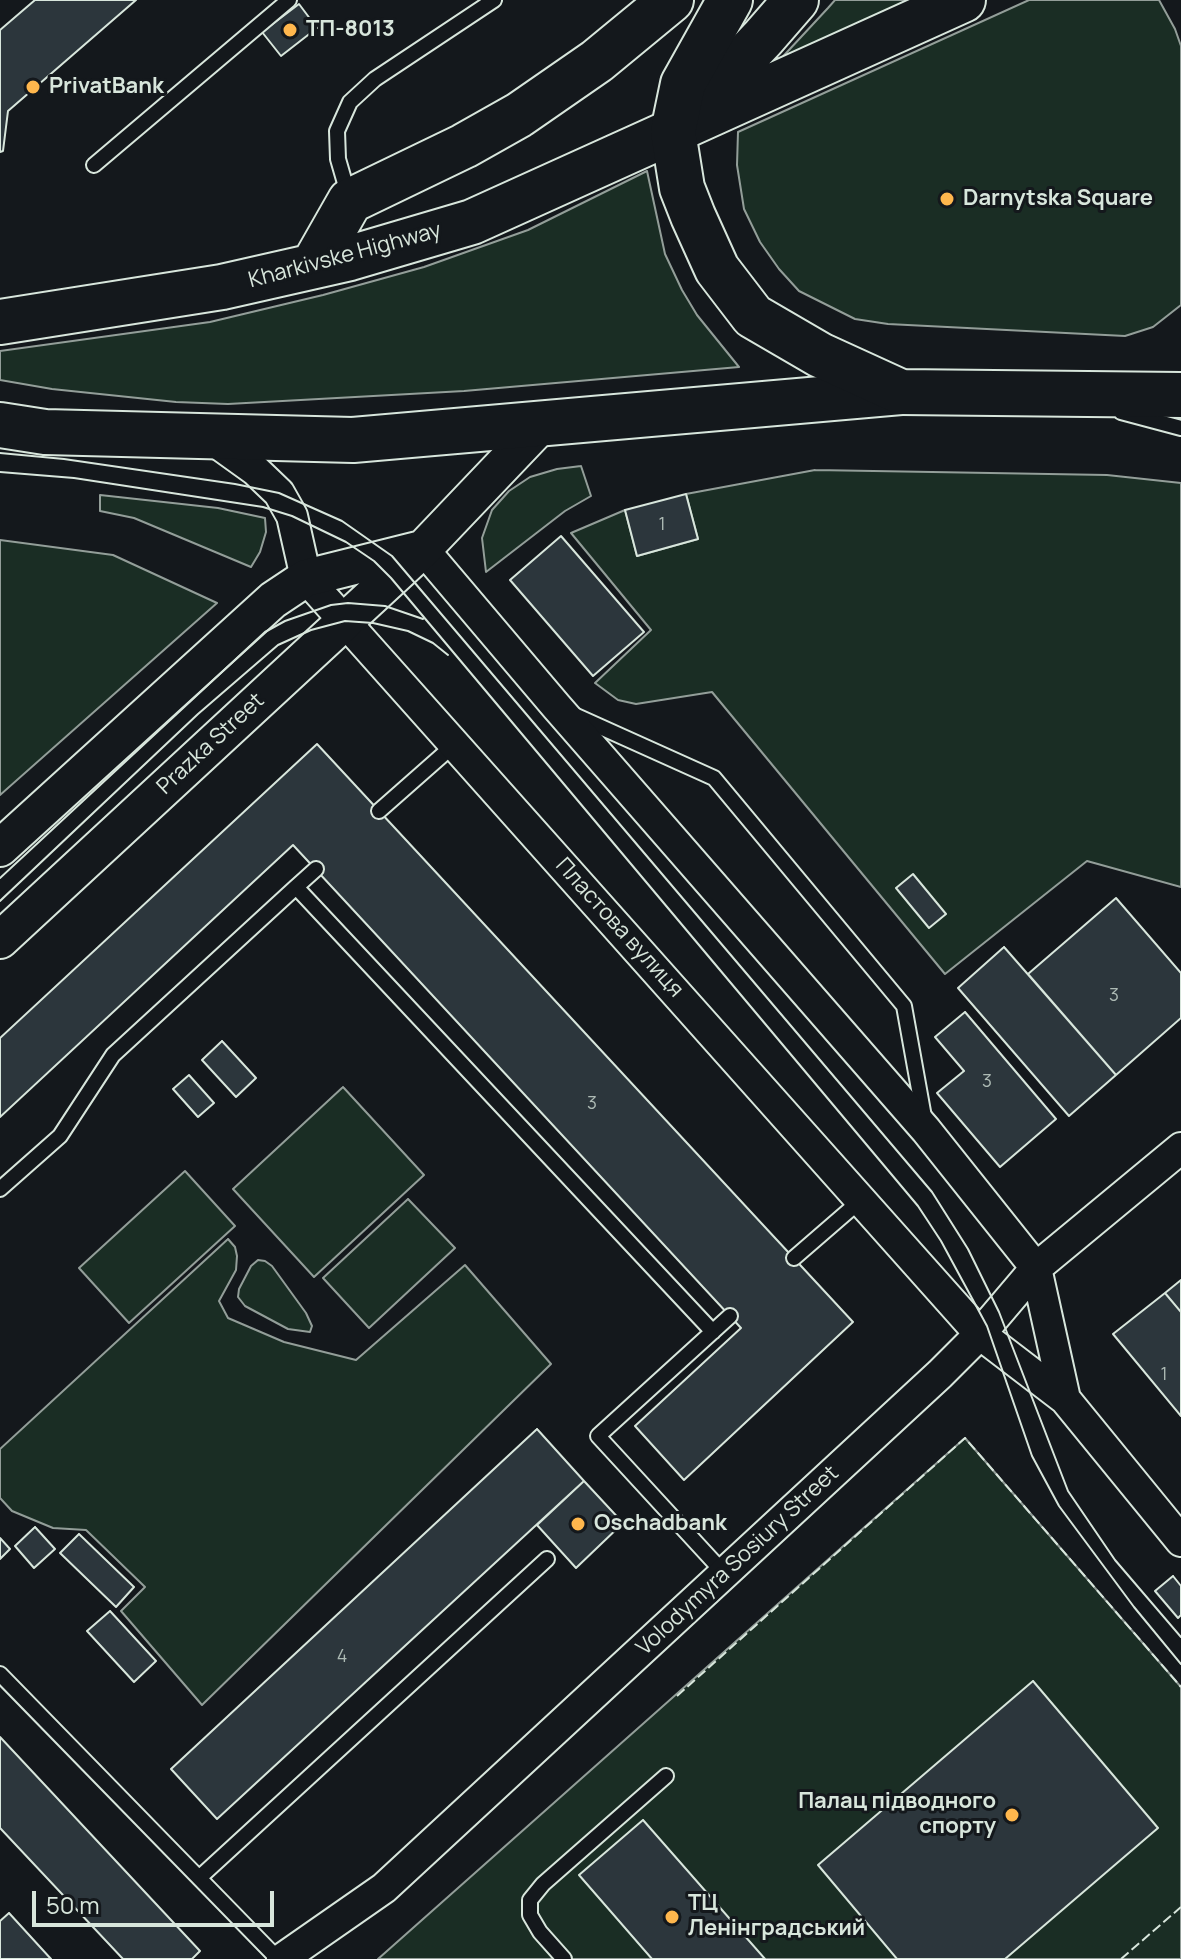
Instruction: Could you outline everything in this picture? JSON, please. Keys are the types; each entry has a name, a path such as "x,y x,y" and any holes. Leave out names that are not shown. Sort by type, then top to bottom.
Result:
{"main road":[{"path":"313,266 350,201 464,146 519,115 597,61 671,0"},
{"path":"730,0 683,84 673,132 682,188 693,216 717,269 753,316 820,355 901,392"},
{"path":"673,132 796,0"},
{"name":"Kharkivske Highway","path":"0,322 222,287 350,258 472,222 963,0"},
{"path":"0,425 45,432 353,440 901,392 1181,395"}],"street":[{"name":"Prazka Street","path":"0,940 423,549 543,423"},
{"name":"Пластова вулиця","path":"209,437 255,470 279,493 292,516 306,578 980,1334 1065,1399 1181,1541"},
{"name":"Пластова вулиця","path":"423,549 926,1130 1036,1268 1065,1399"},
{"path":"0,848 273,600 306,578 423,549"},
{"name":"Volodymyra Sosiury Street","path":"293,1956 384,1888 980,1334 1036,1268 1181,1148"}],"lane":[{"path":"94,165 289,0"},
{"path":"350,201 338,159 337,131 350,102 375,79 494,0"},
{"path":"1055,394 1181,428"},
{"path":"556,706 714,778 904,1006 926,1130"},
{"path":"379,811 455,744"},
{"path":"0,1189 60,1136 113,1055 316,869"},
{"path":"296,887 713,1332"},
{"path":"794,1258 861,1200"},
{"path":"724,1573 598,1436 730,1316"},
{"path":"199,1878 547,1559"},
{"path":"0,1674 199,1878 293,1956"},
{"path":"564,1959 540,1932 530,1915 530,1900 543,1884 666,1776"}],"green space":[{"path":"835,0 914,0 775,65 828,8"},
{"name":"Darnytska Square","path":"1029,0 1159,0 1175,29 1181,46 1181,305 1153,327 1125,336 888,324 855,319 799,291 760,242 744,209 737,165 738,132"},
{"path":"647,171 665,254 697,315 739,367 464,391 228,404 176,402 52,389 0,380 0,351 210,322 424,267 528,230"},
{"path":"581,466 591,496 565,511 486,572 482,538 492,510 509,491 530,477"},
{"path":"815,470 1107,475 1181,483 1181,887 1087,861 945,974 712,692 636,704 618,700 595,683 651,630 571,533 625,510 637,556 698,539 686,494"},
{"path":"100,495 218,508 265,518 266,532 251,567 134,518 100,511"},
{"path":"0,540 113,555 217,603 0,795"},
{"path":"343,1087 424,1175 314,1277 233,1189"},
{"path":"185,1171 235,1226 129,1323 79,1268"},
{"path":"408,1199 455,1248 369,1328 323,1278"},
{"path":"228,1239 235,1247 236,1270 219,1301 228,1318 284,1342 356,1360 465,1265 551,1364 202,1705 121,1611 145,1587 86,1530 53,1528 12,1511 0,1498 0,1449"},
{"path":"258,1260 272,1266 306,1313 312,1326 310,1332 288,1329 245,1306 238,1297 251,1266"},
{"path":"965,1438 1181,1687 1181,1959 378,1959"}],"building":[{"path":"35,0 136,0 8,111 3,151 0,152 0,30"},
{"name":"ТП-8013","path":"299,4 317,28 281,56 262,32"},
{"path":"686,494 698,539 637,556 625,510"},
{"path":"561,536 644,632 593,676 510,580"},
{"path":"317,744 853,1322 684,1480 635,1426 741,1328 293,845 0,1117 0,1038"},
{"path":"913,874 946,914 929,928 896,888"},
{"path":"1116,898 1181,973 1181,1018 1116,1075 1028,974"},
{"path":"1004,947 1116,1075 1069,1116 958,988"},
{"path":"965,1012 1056,1119 1000,1167 937,1093 964,1071 935,1037"},
{"path":"222,1041 256,1078 236,1097 202,1060"},
{"path":"189,1075 214,1103 198,1117 173,1089"},
{"path":"1181,1280 1181,1312 1165,1293"},
{"path":"1165,1293 1181,1312 1181,1416 1113,1334"},
{"path":"537,1429 584,1481 217,1819 171,1769"},
{"path":"584,1481 623,1523 576,1568 537,1525"},
{"path":"35,1527 55,1549 34,1568 15,1546"},
{"path":"79,1534 134,1587 116,1607 60,1553"},
{"path":"0,1538 10,1549 0,1559"},
{"path":"1173,1576 1181,1586 1181,1615 1178,1618 1155,1591"},
{"path":"110,1611 156,1661 134,1682 87,1631"},
{"name":"Палац підводного спорту","path":"1033,1681 1158,1828 1005,1959 897,1959 818,1865"},
{"path":"0,1737 200,1951 192,1959 123,1959 0,1828"},
{"name":"ТЦ Ленінградський","path":"643,1820 765,1959 652,1959 579,1875"},
{"path":"9,1913 51,1959 0,1959 0,1921"}],"tram line":[{"path":"0,453 64,459 279,493 342,521 392,556 932,1192 968,1249 999,1312 1068,1491 1115,1560 1181,1637"},
{"path":"0,472 74,478 263,507 292,516 346,542 374,561 391,578 918,1206 941,1241 987,1326 1032,1456 1059,1506 1181,1664"},
{"path":"0,878 265,632 285,621 331,605 348,603 385,606 423,619"},
{"path":"0,901 198,714 278,645 311,630 345,621 373,623 408,631 433,643 448,655"}],"fence":[{"path":"677,1696 965,1438 1181,1687"},
{"path":"1121,1959 1181,1907"}],"place":[{"name":"ТП-8013","path":"290,30"},
{"name":"PrivatBank","path":"33,87"},
{"name":"Darnytska Square","path":"947,199"},
{"name":"Oschadbank","path":"578,1524"},
{"name":"Палац підводного спорту","path":"1012,1815"},
{"name":"ТЦ Ленінградський","path":"672,1917"}]}
